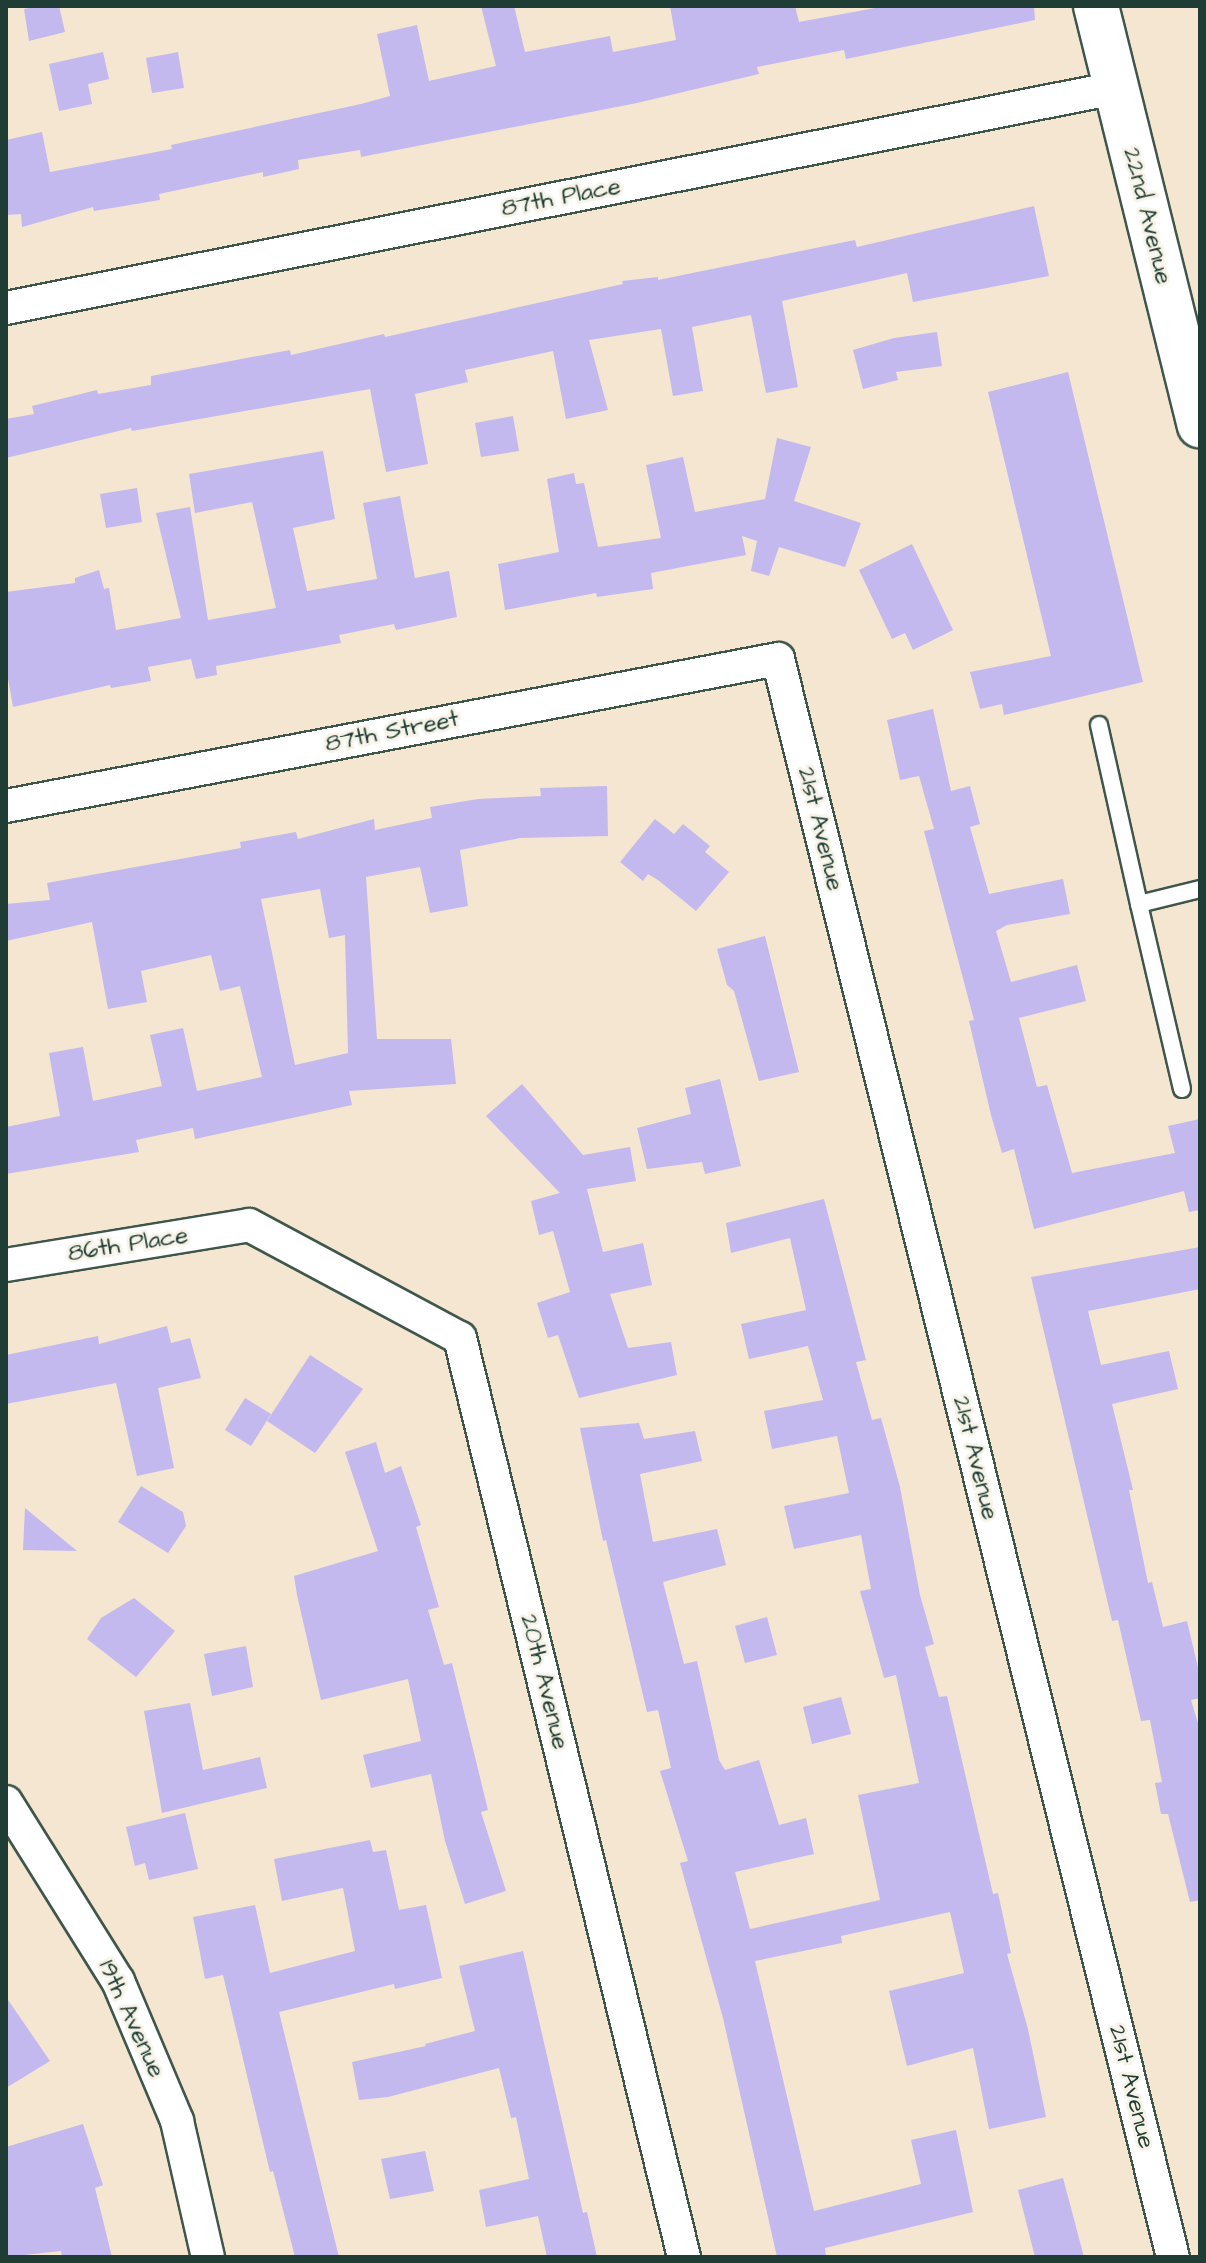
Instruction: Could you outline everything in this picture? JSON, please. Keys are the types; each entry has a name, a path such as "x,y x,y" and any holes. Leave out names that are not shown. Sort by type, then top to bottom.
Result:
{"street":[{"name":"22nd Avenue","path":"1096,6 1200,425"},
{"name":"87th Place","path":"6,308 1115,88"},
{"name":"87th Street","path":"6,806 778,659"},
{"name":"21st Avenue","path":"778,659 1173,2257"},
{"name":"86th Place","path":"6,1265 249,1225"},
{"name":"20th Avenue","path":"249,1225 460,1338 684,2257"},
{"name":"19th Avenue","path":"6,1802 118,1981 177,2121 208,2257"}],"lane":[{"path":"1099,725 1182,1089"},
{"path":"1139,904 1200,889"}],"building":[{"path":"59,6 65,32 29,41 24,9"},
{"path":"481,6 514,6 525,52 610,36 613,52 676,40 670,6 795,6 799,22 886,6 1034,6 1035,20 846,59 844,50 757,67 759,74 637,103 361,157 360,150 298,160 299,169 263,177 263,172 159,194 160,200 94,211 93,207 22,227 21,214 6,215 6,140 42,132 50,172 172,149 171,145 390,96 377,34 417,25 429,81 496,66"},
{"path":"103,52 109,79 88,84 92,104 59,111 49,64"},
{"path":"178,52 184,88 152,93 146,58"},
{"path":"1034,206 1049,276 913,302 907,273 782,301 798,387 766,393 751,315 692,327 703,391 673,396 661,329 589,340 608,410 566,419 553,351 465,370 468,382 415,394 428,464 386,472 370,389 132,431 131,428 6,458 6,419 34,414 32,406 97,390 98,394 151,385 151,376 290,350 291,355 384,334 385,337 623,284 622,281 658,277 658,280 855,240 857,247"},
{"path":"937,332 942,366 896,372 898,380 863,389 853,350 894,338"},
{"path":"1068,372 1143,682 1004,715 1002,704 980,709 970,672 1051,656 988,392"},
{"path":"513,416 519,451 481,457 475,423"},
{"path":"777,438 811,447 794,501 861,523 845,567 779,547 769,576 751,571 757,541 742,536 746,555 651,573 653,589 597,597 596,593 505,610 498,564 559,552 547,479 574,473 576,484 584,483 598,547 661,538 646,465 683,457 695,512 765,499"},
{"path":"323,451 335,519 293,528 307,591 377,579 363,503 400,496 415,578 449,571 457,617 396,630 394,624 339,635 341,643 216,666 217,675 196,679 191,659 148,667 151,681 111,688 110,685 13,707 6,667 6,592 75,583 75,578 99,570 104,589 109,588 116,630 181,618 156,513 190,507 208,620 276,608 252,502 195,513 189,474"},
{"path":"137,488 142,522 106,528 100,494"},
{"path":"912,544 953,630 913,650 905,633 892,639 859,570"},
{"path":"933,709 951,791 970,786 980,824 970,827 989,894 1063,879 1070,914 1007,925 996,931 1011,982 1077,965 1086,1001 1019,1018 1037,1087 1047,1085 1072,1173 1175,1153 1168,1126 1200,1119 1200,1210 1189,1212 1184,1191 1034,1229 1014,1149 1002,1153 991,1115 969,1021 974,1020 924,831 934,829 919,776 900,780 887,720"},
{"path":"607,786 608,836 520,838 460,850 468,906 430,913 420,867 366,877 377,1039 451,1039 456,1084 349,1091 352,1105 195,1139 193,1128 136,1140 139,1152 6,1174 6,1127 60,1116 49,1053 83,1047 93,1101 162,1086 150,1035 183,1028 197,1091 262,1077 240,986 220,991 211,955 141,971 147,1002 108,1009 92,922 6,941 6,904 50,900 47,883 241,848 240,842 296,832 298,839 374,819 375,830 432,818 430,807 478,799 541,796 540,788","holes":["320,889 329,938 345,935 348,1053 295,1065 261,899"]},
{"path":"655,819 674,834 683,824 710,846 705,852 729,872 696,911 658,880 648,874 643,881 620,862"},
{"path":"765,936 799,1072 759,1081 734,991 727,985 717,949"},
{"path":"720,1079 741,1166 705,1174 702,1162 647,1169 637,1128 691,1114 685,1088"},
{"path":"522,1084 583,1155 630,1147 636,1181 587,1189 603,1252 643,1243 652,1285 610,1294 628,1348 671,1342 677,1375 579,1398 558,1335 548,1338 537,1303 570,1292 553,1231 539,1235 531,1201 560,1193 486,1116"},
{"path":"824,1199 866,1360 856,1362 872,1420 881,1418 900,1487 920,1595 934,1644 925,1647 939,1697 947,1696 993,1894 998,1893 1011,1953 1007,1954 1028,2029 1046,2117 989,2129 973,2048 907,2066 889,1991 964,1973 950,1912 841,1936 842,1943 755,1961 814,2211 921,2184 911,2140 956,2130 973,2212 825,2248 826,2257 777,2257 723,2018 680,1863 688,1861 660,1771 671,1768 658,1710 647,1712 606,1540 603,1541 580,1428 639,1423 644,1439 695,1431 702,1461 640,1474 653,1542 717,1529 726,1565 663,1582 684,1664 697,1661 719,1760 725,1770 759,1760 779,1825 806,1818 814,1854 735,1872 750,1929 880,1900 858,1795 919,1783 896,1675 884,1678 860,1591 871,1589 861,1535 794,1549 784,1506 849,1493 837,1436 772,1449 764,1411 823,1400 808,1346 749,1359 741,1324 806,1310 790,1238 731,1253 726,1223"},
{"path":"1200,1247 1200,1289 1088,1311 1101,1365 1169,1351 1178,1389 1112,1404 1133,1490 1129,1490 1148,1583 1152,1582 1163,1627 1187,1621 1200,1676 1200,1698 1191,1700 1200,1730 1200,1900 1190,1902 1168,1814 1161,1814 1155,1783 1162,1782 1150,1720 1141,1721 1118,1620 1112,1621 1031,1277"},
{"path":"167,1326 171,1343 190,1338 201,1378 158,1388 174,1468 137,1476 116,1383 6,1404 6,1355 98,1336 99,1344"},
{"path":"310,1355 363,1389 315,1453 267,1421"},
{"path":"245,1398 271,1414 251,1446 225,1430"},
{"path":"376,1442 385,1473 401,1466 421,1525 416,1527 439,1607 428,1610 444,1665 452,1663 488,1810 481,1812 506,1891 465,1904 445,1841 431,1774 371,1788 363,1755 421,1741 408,1679 321,1700 297,1595 294,1576 378,1551 345,1452"},
{"path":"141,1486 183,1512 186,1526 168,1553 118,1522"},
{"path":"25,1508 77,1551 23,1550"},
{"path":"134,1598 175,1631 136,1677 87,1639 101,1618"},
{"path":"767,1617 777,1655 745,1663 735,1626"},
{"path":"246,1646 253,1687 212,1696 204,1654"},
{"path":"841,1697 851,1734 812,1744 803,1707"},
{"path":"190,1703 203,1770 260,1757 267,1788 162,1813 144,1711"},
{"path":"185,1813 198,1869 149,1880 145,1863 135,1866 126,1827"},
{"path":"370,1840 373,1852 386,1850 399,1910 426,1905 442,1978 395,1989 394,1984 279,2012 339,2257 295,2257 273,2171 270,2172 223,1975 205,1979 193,1917 255,1905 270,1973 355,1951 343,1888 282,1901 274,1859"},
{"path":"523,1951 583,2213 587,2212 597,2257 547,2257 538,2216 486,2227 479,2190 529,2179 516,2117 511,2118 499,2068 388,2097 359,2100 352,2062 426,2046 475,2031 459,1966"},
{"path":"6,1997 50,2061 6,2088"},
{"path":"83,2124 103,2185 95,2188 112,2257 62,2257 61,2251 6,2257 6,2147"},
{"path":"425,2151 434,2191 390,2199 381,2159"},
{"path":"1063,2178 1084,2257 1035,2257 1018,2190"}]}
